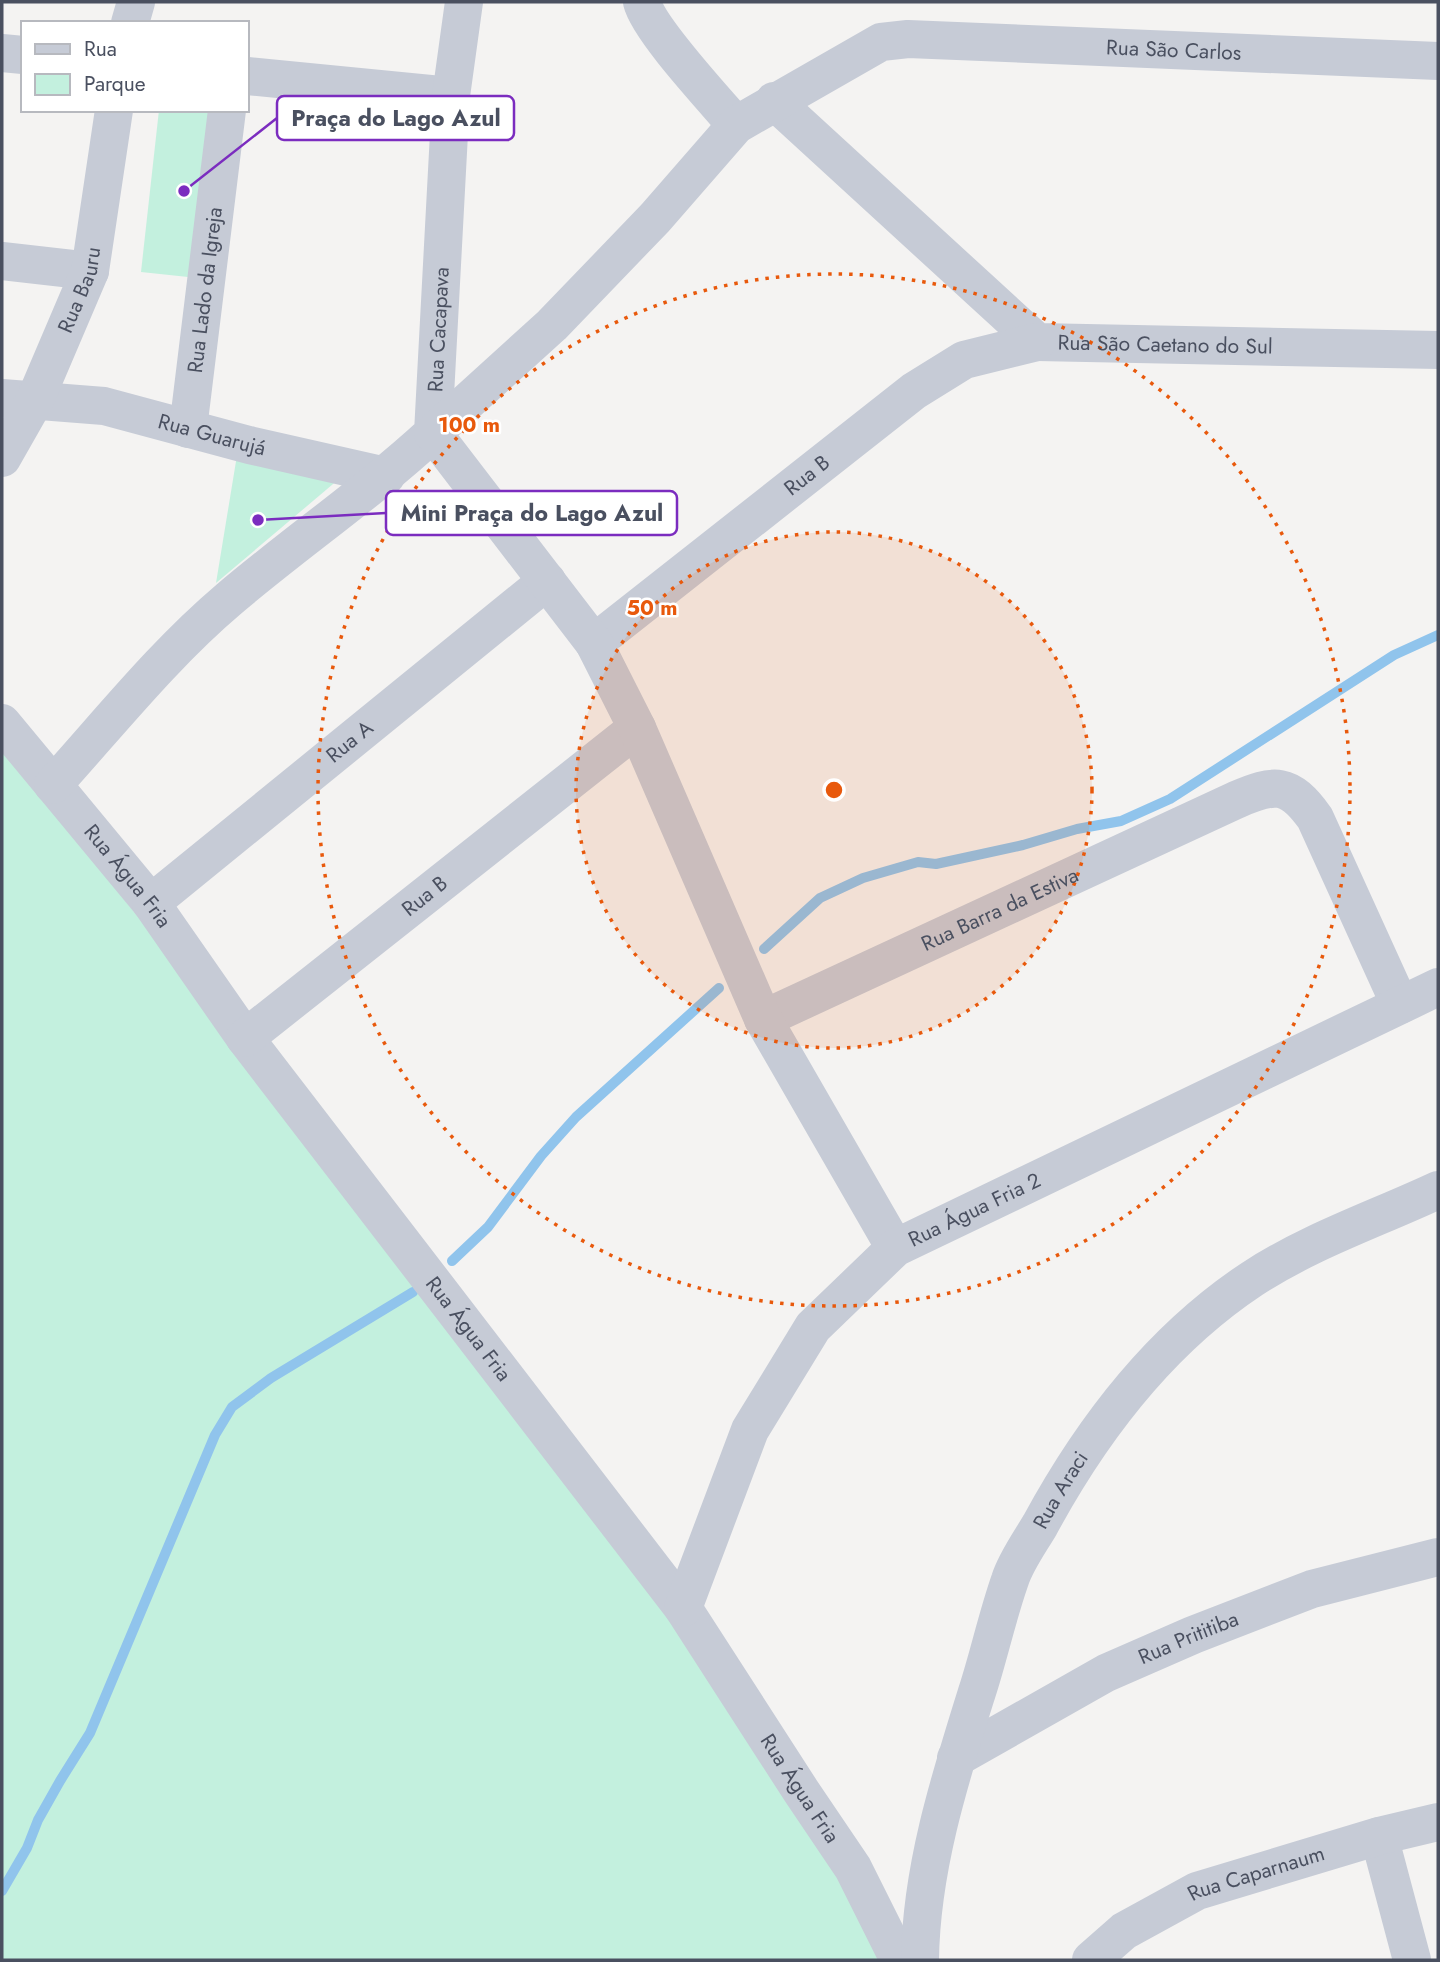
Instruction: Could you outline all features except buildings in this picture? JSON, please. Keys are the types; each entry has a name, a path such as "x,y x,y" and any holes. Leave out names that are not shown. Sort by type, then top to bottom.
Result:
{"street":[{"path":"131,21 136,2"},
{"name":"Rua Cacapava","path":"433,433 451,96 464,2"},
{"path":"642,2 668,43 736,125"},
{"name":"Rua São Carlos","path":"433,433 552,325 655,218 736,125 881,42 908,39 1438,61"},
{"path":"2,53 21,55"},
{"path":"248,76 451,96"},
{"name":"Rua São Caetano do Sul","path":"774,101 1037,342 1438,350"},
{"name":"Rua Bauru","path":"2,458 18,399 90,271 114,112"},
{"name":"Rua Lado da Igreja","path":"188,429 227,112"},
{"path":"2,261 90,271"},
{"name":"Rua B","path":"594,643 914,391 964,360 1037,342"},
{"name":"Rua Guarujá","path":"18,399 104,406 386,476"},
{"path":"52,785 170,656 229,600 386,476 433,433 594,643 637,728 763,1019 895,1248"},
{"name":"Rua A","path":"150,903 547,581"},
{"name":"Rua Água Fria","path":"2,723 150,903 245,1038 683,1608 853,1868 899,1960"},
{"name":"Rua B","path":"245,1038 637,728"},
{"name":"Rua Barra da Estiva","path":"763,1019 1236,800 1261,790 1276,788 1302,800 1315,818 1400,1005"},
{"name":"Rua Água Fria 2","path":"683,1608 750,1430 813,1327 895,1248 1438,988"},
{"name":"Rua Araci","path":"920,1960 920,1936 930,1868 956,1758 990,1653 1010,1578 1067,1476 1128,1391 1191,1327 1252,1279 1320,1242 1438,1190"},
{"name":"Rua Prititiba","path":"956,1758 1106,1673 1193,1635 1312,1589 1438,1558"},
{"name":"Rua Caparnaum","path":"1091,1960 1129,1946 1197,1891 1379,1836 1438,1822"},
{"path":"1379,1836 1412,1960"}],"green space":[{"path":"159,112 227,112 207,279 141,272"},
{"path":"240,437 365,457 216,583"},
{"path":"2,746 535,1415 860,1907 880,1960 2,1960"}],"waterway":[{"path":"764,949 820,898 863,878 918,862 936,864 1023,845 1077,829 1121,821 1170,799 1394,655 1438,635"},
{"path":"452,1261 488,1227 541,1156 576,1117 719,988"},
{"path":"2,1891 27,1848 38,1820 90,1733 215,1435 232,1407 271,1378 413,1292"}],"place":[{"name":"Praça do Lago Azul","path":"184,191"},
{"name":"Mini Praça do Lago Azul","path":"258,520"}]}
